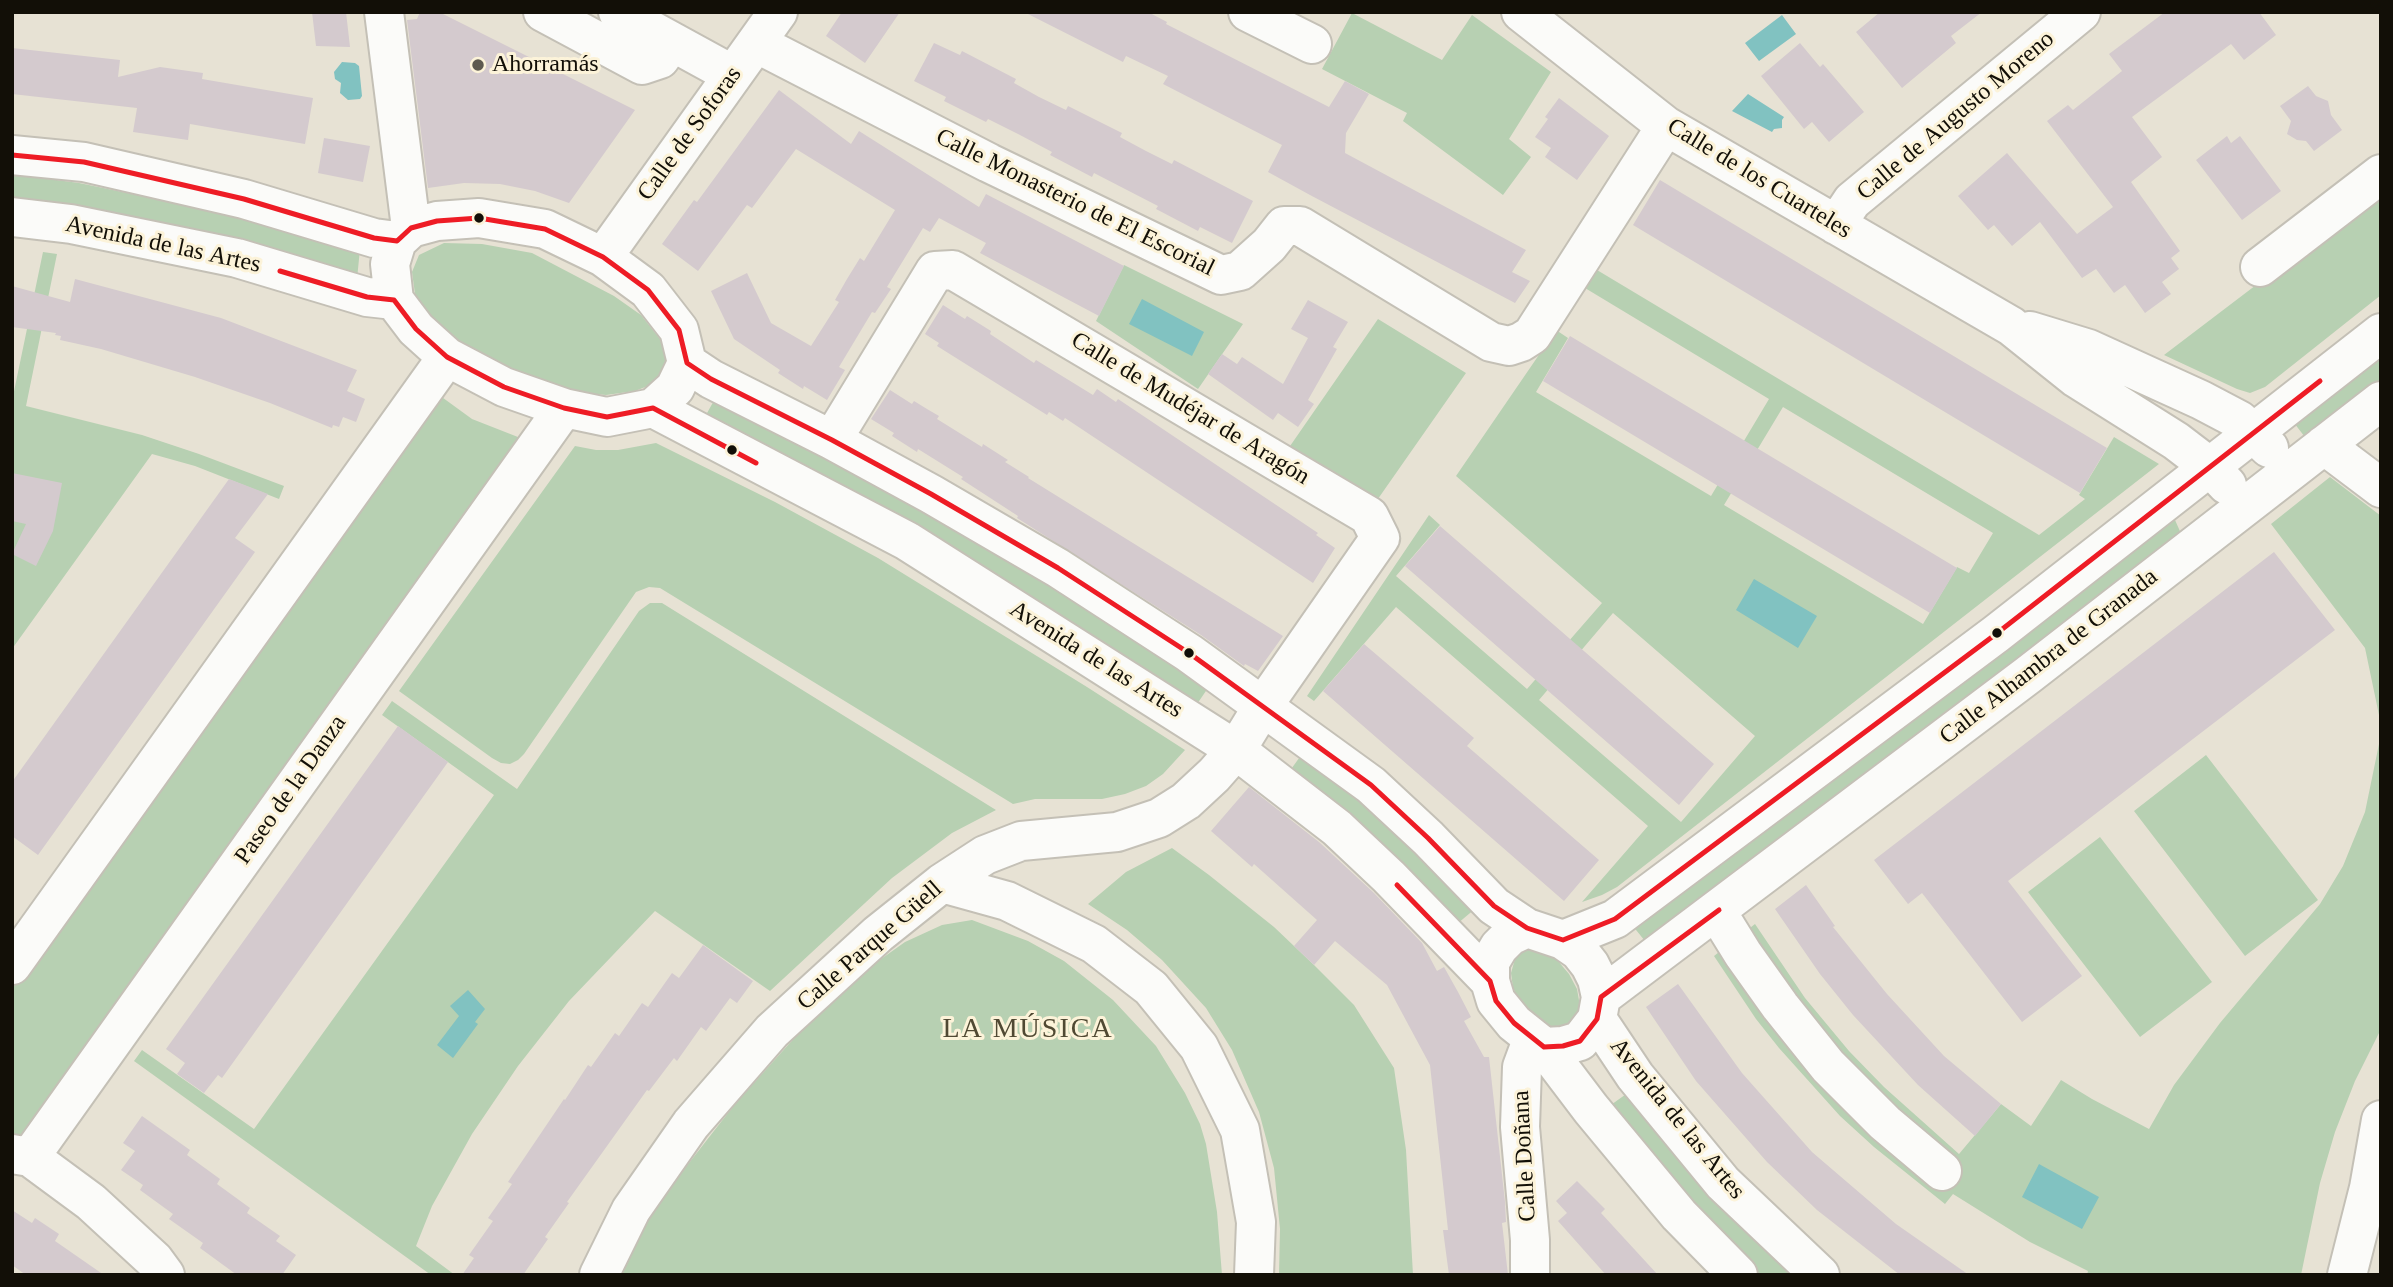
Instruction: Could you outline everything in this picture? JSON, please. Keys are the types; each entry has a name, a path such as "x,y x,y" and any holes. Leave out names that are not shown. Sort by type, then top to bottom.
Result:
{"street":[{"path":"12,155 84,163 244,199 374,238 404,234 437,220 479,218 545,229 603,257 648,290 679,330 687,363 675,388 653,408 607,418 564,408 504,387 447,357 416,329 394,300 390,264 404,234 384,12"},
{"path":"543,12 642,65 660,59 672,41"},
{"path":"618,12 733,75"},
{"name":"Calle de Soforas","path":"603,257 778,12"},
{"path":"1248,12 1312,44"},
{"name":"Calle de los Cuarteles","path":"1521,12 1666,126 2011,326 2076,378 2176,441 2210,467 2245,505"},
{"name":"Calle de Augusto Moreno","path":"1836,225 1852,201 2081,12"},
{"name":"Calle Monasterio de El Escorial","path":"755,43 989,163 1221,275 1240,271 1269,245 1284,226 1300,226 1491,342 1509,346 1532,335 1666,126"},
{"path":"2260,267 2381,174"},
{"name":"Avenida de las Artes","path":"12,217 71,224 237,258 367,297 394,300"},
{"name":"Calle de Mudéjar de Aragón","path":"832,440 935,271 953,270 1369,516 1380,538 1263,706 1236,750"},
{"name":"Calle de los Cuarteles","path":"2011,326 2089,349 2202,400 2239,420 2253,431 2287,473"},
{"name":"Calle Alhambra de Granada","path":"1563,940 1615,919 1996,635 2381,333"},
{"path":"12,965 447,357"},
{"path":"687,363 711,379 931,494 1058,568 1189,653 1371,785 1428,838 1494,906 1527,928 1563,940 1578,951 1590,965 1597,979 1599,1008 1580,1041 1563,1046 1538,1043"},
{"name":"Calle Alhambra de Granada","path":"1599,1008 1717,912 2381,401"},
{"name":"Paseo de la Danza","path":"21,1156 564,408"},
{"name":"Avenida de las Artes","path":"653,408 906,541 1236,750 1337,828 1389,877 1490,981"},
{"path":"2323,445 2381,488"},
{"name":"Calle Parque Güell","path":"599,1275 631,1210 691,1124 772,1031 878,934 942,883 985,855 1021,841 1117,832 1159,818 1186,801 1236,750"},
{"path":"1007,901 1005,888 1009,862 1021,841"},
{"path":"942,883 1007,901 1094,944 1151,988 1199,1047 1240,1130 1256,1222 1254,1275"},
{"path":"1717,912 1773,996 1828,1066 1885,1123 1942,1171"},
{"path":"1527,928 1510,936 1490,962 1490,981 1496,1001 1514,1023 1538,1043 1679,1215 1738,1275"},
{"name":"Avenida de las Artes","path":"1599,1008 1635,1076 1723,1183 1820,1275"},
{"name":"Calle Doñana","path":"1530,1275 1530,1240 1520,1127 1522,1068 1538,1043"},
{"path":"2347,1275 2375,1187 2381,1120"},
{"path":"21,1156 91,1202 154,1260 165,1275"}],"green space":[{"path":"1352,13 1442,60 1472,15 1551,72 1509,139 1531,157 1503,195 1403,121 1407,113 1322,69"},
{"path":"12,174 79,183 239,216 360,249 357,279 12,202"},
{"path":"2381,190 2381,295 2265,387 2250,393 2237,389 2164,355"},
{"path":"444,243 482,244 532,253 614,296 641,315 660,339 666,357 663,371 653,384 635,391 606,395 576,392 509,370 461,343 430,315 415,294 412,272 419,255"},
{"path":"43,252 57,254 26,406 142,435 284,486 279,499 195,466 152,454 12,649 12,401"},
{"path":"1124,265 1243,324 1198,389 1096,321"},
{"path":"1597,270 2039,535 2085,499 2079,495 2114,437 2159,464 1617,887 1582,902 1648,826 1396,607 1314,701 1307,696 1429,515 1440,525 1396,576 1527,689 1602,603 1456,476 1556,330 1568,338 1536,392 1711,496 1769,399 1585,288","holes":["1783,407 1993,533 1969,573 1957,567 1923,624 1724,505","1613,613 1755,736 1681,822 1539,700"]},
{"path":"1378,319 1466,373 1373,506 1288,449"},
{"path":"2381,348 2381,384 2308,441 2291,419"},
{"path":"439,395 472,419 523,439 25,1136 12,1139 12,988"},
{"path":"716,397 923,508 1210,685 1195,707 702,422"},
{"path":"656,443 775,502 878,558 1185,750 1163,774 1146,786 1125,794 1102,799 1035,799 1013,804 660,588 649,587 636,592 524,754 510,764 492,758 399,691 575,446 618,450"},
{"path":"2330,477 2381,516 2381,1029 2355,1081 2335,1132 2320,1183 2301,1275 2087,1275 2088,1271 2030,1242 1953,1194 1945,1204 1874,1147 1840,1116 1779,1048 1714,956 1755,924 1805,998 1849,1051 1884,1087 1959,1154 2001,1104 2031,1126 2061,1080 2149,1129 2174,1085 2220,1023 2320,904 2343,866 2365,812 2379,744 2379,715 2365,648 2271,524"},
{"path":"2171,511 2183,538 1649,946 1632,925"},
{"path":"650,603 662,603 996,810 952,833 892,878 770,991 655,911 569,1001 518,1066 472,1134 432,1206 416,1246 455,1275 431,1275 134,1061 142,1050 254,1129 494,795 382,715 392,701 517,789 639,611"},
{"path":"1302,754 1360,798 1476,908 1457,924 1289,772"},
{"path":"2206,755 2318,900 2245,956 2134,811"},
{"path":"2100,837 2212,982 2140,1037 2028,892"},
{"path":"1172,848 1274,927 1314,965 1354,1005 1394,1068 1406,1150 1413,1275 1279,1275 1280,1229 1274,1168 1259,1112 1232,1050 1206,1008 1162,960 1127,930 1088,904 1126,872"},
{"path":"972,920 1028,941 1064,961 1113,1000 1156,1046 1185,1093 1206,1144 1217,1212 1222,1275 614,1275 671,1186 735,1104 815,1015 860,974 905,942 942,925"},
{"path":"1531,948 1544,951 1558,961 1577,989 1580,1006 1578,1018 1571,1026 1550,1029 1521,1004 1513,988 1511,973 1520,952"},
{"path":"1629,1092 1797,1275 1758,1275 1711,1228 1608,1107"}],"water":[{"path":"1782,15 1796,34 1759,61 1745,43"},
{"path":"342,62 359,66 360,99 348,100 340,93 341,83 335,79 334,72"},
{"path":"1748,94 1784,117 1782,128 1772,132 1732,111"},
{"path":"1142,299 1204,332 1192,356 1129,324"},
{"path":"1754,579 1817,616 1798,648 1736,610"},
{"path":"468,990 485,1009 475,1022 478,1024 453,1058 437,1045 459,1016 450,1006"},
{"path":"2039,1164 2099,1197 2082,1229 2022,1197"}],"building":[{"path":"312,12 346,12 350,47 316,46"},
{"name":"Ahorramás","path":"420,12 439,12 635,110 569,203 535,191 500,184 464,183 428,188 407,20 417,19"},
{"path":"842,12 900,12 865,63 826,36"},
{"path":"1024,12 1148,12 1167,22 1166,24 1329,107 1345,81 1369,94 1346,133 1345,153 1526,250 1512,272 1530,281 1515,303 1310,195 1268,172 1282,145 1163,84 1168,76 1126,56 1123,62"},
{"path":"1880,12 1982,12 1951,36 1956,43 1902,88 1856,32"},
{"path":"2165,12 2259,12 2276,35 2244,60 2231,44 2132,117 2162,157 2131,182 2180,251 2171,258 2179,269 2162,282 2171,294 2145,313 2125,285 2114,293 2096,269 2082,278 2040,222 2012,246 1994,225 1988,230 1958,196 2007,153 2077,234 2113,207 2047,121 2068,105 2073,110 2122,71 2109,54"},
{"path":"934,43 960,55 962,51 1016,79 1014,83 1039,97 1066,110 1068,106 1122,133 1120,137 1146,151 1172,164 1174,160 1253,201 1232,243 1200,227 1198,231 1156,209 1158,206 1094,173 1092,177 1050,155 1052,152 1020,135 944,101 946,97 914,81"},
{"path":"1800,43 1820,67 1823,64 1864,112 1829,142 1812,122 1804,129 1761,76"},
{"path":"12,48 120,60 118,77 160,67 203,73 202,79 313,98 305,144 190,124 188,140 133,132 137,108 12,94"},
{"path":"2308,86 2316,96 2328,101 2331,115 2342,130 2314,151 2306,141 2297,140 2287,134 2291,121 2280,106"},
{"path":"779,90 851,144 859,131 979,207 986,194 1124,266 1099,316 980,253 986,243 939,218 930,232 923,228 887,287 891,289 875,313 872,312 839,367 845,370 827,400 778,373 780,370 734,339 711,291 747,273 771,323 811,346 839,302 835,300 847,279 860,258 864,261 895,210 796,149 752,208 747,205 698,271 662,244 694,200 697,202"},
{"path":"1559,98 1609,136 1577,180 1545,157 1551,148 1535,137"},
{"path":"2227,136 2231,143 2240,136 2281,191 2242,220 2196,160"},
{"path":"324,138 370,146 363,182 318,173"},
{"path":"1660,180 2107,448 2080,493 1633,225"},
{"path":"75,279 221,318 357,370 347,391 365,399 356,422 343,417 339,427 333,425 332,428 195,377 101,349 60,340 61,336 55,335 56,333 12,327 12,286 70,302"},
{"path":"1308,300 1348,322 1333,347 1337,349 1308,400 1314,404 1298,427 1278,413 1273,420 1208,374 1222,354 1237,364 1242,357 1283,384 1308,338 1291,329"},
{"path":"943,305 991,331 990,334 1034,363 1036,360 1093,395 1097,389 1116,402 1118,399 1318,533 1316,535 1335,548 1313,583 1065,418 1063,421 1049,412 1047,415 937,346 939,343 925,334"},
{"path":"1570,336 1957,568 1930,613 1543,381"},
{"path":"890,390 939,416 937,419 1008,460 1005,462 1028,478 1283,636 1258,671 1245,664 1244,666 1201,635 1017,518 1018,516 961,479 963,477 892,436 894,433 871,419"},
{"path":"12,473 62,483 53,531 36,566 12,554 26,524 12,521"},
{"path":"229,479 268,494 235,538 255,552 38,855 12,836 12,782"},
{"path":"1440,526 1714,764 1679,805 1405,566"},
{"path":"2274,552 2335,630 2008,881 2082,976 2022,1022 1922,893 1908,904 1874,860"},
{"path":"1364,644 1474,738 1467,746 1599,860 1564,901 1323,691"},
{"path":"398,726 448,762 222,1078 218,1075 204,1093 177,1074 185,1063 166,1049"},
{"path":"1249,787 1319,842 1374,893 1422,943 1437,971 1444,967 1458,992 1471,1017 1464,1021 1484,1057 1489,1057 1505,1202 1506,1222 1502,1223 1508,1275 1449,1275 1443,1230 1448,1230 1430,1065 1387,985 1335,941 1314,965 1294,946 1317,920 1254,864 1252,867 1211,831"},
{"path":"1806,885 1835,926 1833,927 1887,994 1944,1056 2001,1104 1975,1136 1918,1085 1853,1015 1820,974 1775,909"},
{"path":"703,945 753,981 737,1003 730,998 706,1031 701,1027 677,1061 674,1058 649,1091 647,1090 567,1202 569,1203 545,1237 548,1239 523,1275 462,1275 474,1258 469,1255 493,1221 488,1218 512,1184 508,1182 588,1065 591,1067 615,1033 619,1036 642,1003 648,1007 672,973 679,978"},
{"path":"1678,984 1742,1073 1812,1152 1896,1224 1969,1275 1900,1275 1817,1210 1767,1162 1696,1081 1646,1007"},
{"path":"142,1116 190,1150 187,1155 220,1179 217,1184 250,1208 247,1213 280,1236 276,1241 296,1255 282,1275 237,1275 200,1248 203,1243 169,1219 173,1214 140,1190 143,1185 121,1170 135,1151 123,1143"},
{"path":"1577,1181 1605,1209 1601,1213 1658,1275 1606,1275 1558,1221 1567,1213 1556,1201"},
{"path":"12,1210 32,1223 35,1218 59,1234 55,1241 104,1275 26,1275 12,1265"}],"transit line":[{"path":"12,155 84,162 244,199 374,238 397,241 411,228 437,221 479,218 545,229 603,257 648,290 679,330 687,363 711,379 931,494 1058,568 1189,653 1371,785 1428,838 1494,906 1527,928 1563,940 1615,919 1996,634 2320,381"},
{"path":"280,271 367,297 394,300 416,329 447,357 504,387 564,408 607,417 653,408 756,463"},
{"path":"1397,885 1490,981 1496,1001 1514,1023 1544,1047 1563,1046 1580,1041 1597,1019 1601,997 1719,910"}],"place":[{"name":"Ahorramás","path":"478,65"}],"district":[{"name":"LA MÚSICA","path":"1028,1030"}]}
